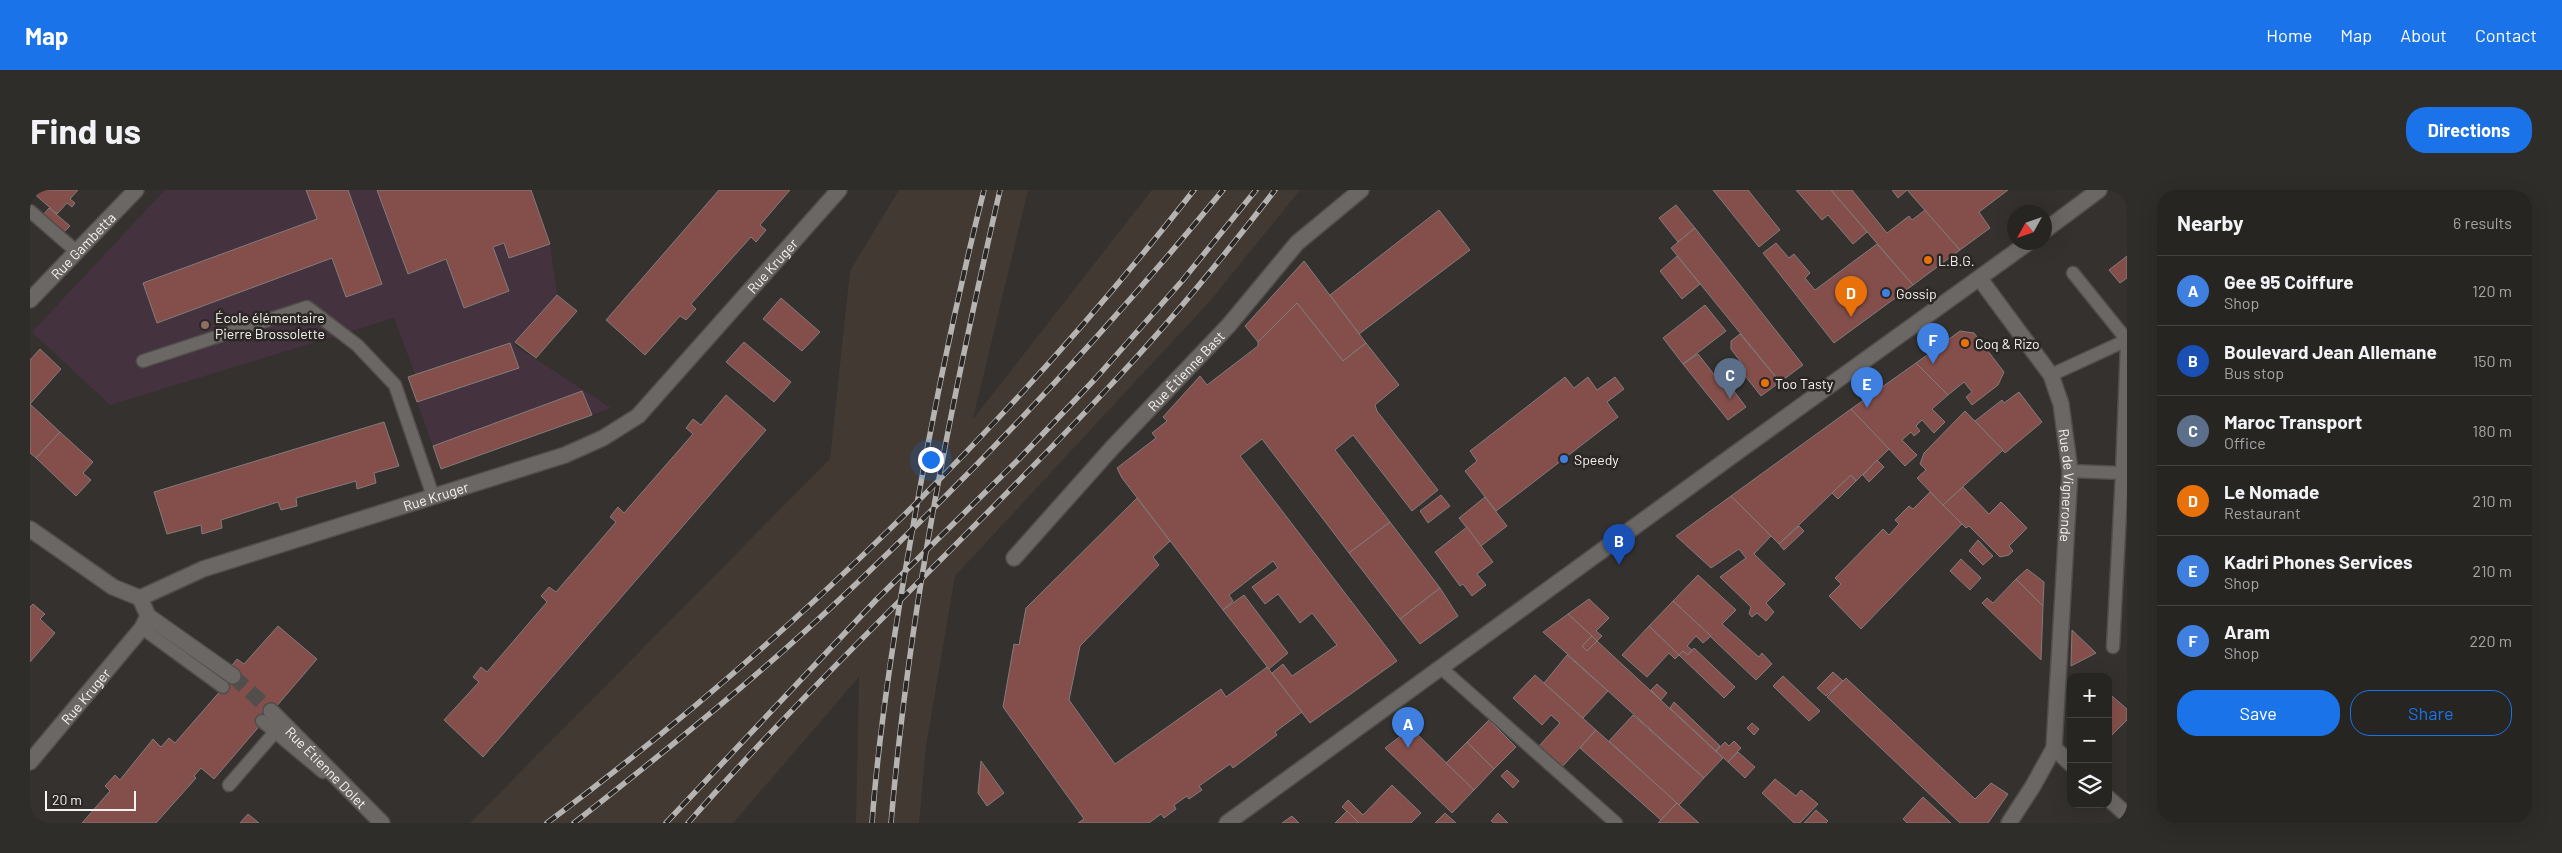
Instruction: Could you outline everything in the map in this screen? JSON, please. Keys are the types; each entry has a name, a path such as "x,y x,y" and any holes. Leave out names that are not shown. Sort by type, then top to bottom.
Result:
{"street":[{"name":"Rue Gambetta","path":"30,300 136,190"},
{"name":"Rue Kruger","path":"140,598 203,569 565,455 603,438 638,416 839,190"},
{"name":"Rue Étienne Bast","path":"1014,558 1112,448 1229,325 1297,243 1362,190"},
{"path":"2052,225 2100,191"},
{"path":"1227,823 2018,250"},
{"name":"Rue de Vigneronde","path":"1980,279 2051,374 2060,404 2070,470 2054,748"},
{"path":"30,529 113,587 140,598 145,622 228,682"},
{"name":"Rue Kruger","path":"30,762 145,622"},
{"name":"Rue Étienne Dolet","path":"266,716 382,823"},
{"path":"2009,823 2034,786 2054,748 2070,763"},
{"path":"2112,802 2127,815"}],"lane":[{"path":"30,211 77,252"},
{"path":"2073,274 2127,341 2124,476 2113,647"},
{"path":"143,360 307,307 357,345 395,385 433,496"},
{"path":"2051,374 2127,341"},
{"path":"2070,470 2124,476"},
{"path":"2118,574 2127,584"},
{"path":"1440,667 1616,823"},
{"path":"266,716 275,732 361,803"},
{"path":"229,785 275,732"}],"shaded area":[{"name":"École élémentaire Pierre Brossolette","path":"165,190 531,190 550,244 557,295 514,345 611,408 441,469 408,377 415,374 394,318 110,405 32,332"},
{"path":"899,190 1028,190 973,419 1152,190 1300,190 1210,301 955,576 926,746 919,823 856,823 859,677 733,823 470,823 830,459 850,271"}],"building":[{"path":"30,190 78,190 70,199 75,203 72,207 67,203 57,214"},
{"path":"306,190 348,190 382,284 346,297 332,258 157,323 143,283 317,219"},
{"path":"377,190 531,190 550,244 509,258 504,243 493,247 509,291 464,308 446,259 408,274"},
{"path":"719,190 790,190 760,225 766,230 756,242 751,237 691,304 696,309 686,320 680,316 645,355 606,320"},
{"path":"1713,190 1748,190 1780,230 1759,247"},
{"path":"1796,190 1831,190 1867,232 1853,244 1828,215 1822,220"},
{"path":"1831,190 1852,190 1887,233 1909,216 1912,220 1925,210 1960,250 1913,285"},
{"path":"1892,190 1907,190 1898,198"},
{"path":"1907,190 2008,190 1979,212 1990,228 1960,250"},
{"path":"1676,205 1695,228 1678,242 1659,218"},
{"path":"49,208 70,226 63,233 43,215"},
{"path":"1439,210 1470,250 1359,334 1330,295"},
{"path":"1695,228 1803,365 1780,382 1671,248"},
{"path":"1776,243 1789,258 1794,254 1810,273 1805,278 1815,290 1877,244 1913,285 1834,343 1763,253"},
{"path":"1677,256 1700,284 1682,299 1660,271"},
{"path":"2127,256 2127,278 2120,283 2109,270"},
{"path":"1304,261 1366,343 1343,361 1297,303 1258,342 1245,326"},
{"path":"557,295 577,311 536,358 515,342"},
{"path":"781,298 820,332 802,351 763,319"},
{"path":"1297,303 1343,361 1366,343 1399,385 1375,405 1377,411 1438,490 1412,511 1353,435 1335,450 1390,522 1349,553 1262,439 1240,456 1397,661 1310,723 1272,673 1283,664 1292,676 1337,645 1312,613 1300,623 1278,594 1265,604 1252,587 1278,568 1273,561 1229,595 1233,601 1223,610 1122,478 1117,468 1156,438 1152,433 1167,421 1163,417 1200,376 1207,385 1258,346 1258,342"},
{"path":"1705,305 1726,331 1683,364 1663,338"},
{"path":"1960,331 1974,333 2004,372 1998,385 1972,405 1966,397 1972,392 1964,382 1948,395 1916,363"},
{"path":"1740,334 1780,382 1761,396 1742,372 1746,369 1731,349 1731,341"},
{"path":"744,342 791,382 774,402 726,362"},
{"path":"510,343 519,368 417,402 408,377"},
{"path":"40,349 61,369 30,404 30,360"},
{"path":"1698,354 1723,386 1727,382 1746,407 1728,420 1683,364"},
{"path":"1916,363 1948,395 1932,409 1945,422 1934,433 1922,420 1916,426 1920,431 1914,436 1911,432 1902,440 1917,455 1905,466 1851,409"},
{"path":"1565,377 1574,388 1588,377 1597,390 1615,377 1624,389 1607,402 1618,417 1496,511 1465,471 1477,461 1470,451"},
{"path":"582,391 592,415 441,469 433,446"},
{"path":"2019,392 2042,422 2005,453 1975,421 2002,400 2004,403"},
{"path":"726,395 766,430 483,757 444,720 479,682 473,677 481,667 487,672 547,602 541,596 549,587 556,592 616,522 610,517 618,507 624,513 693,434 686,428 693,419 701,425"},
{"path":"30,404 60,432 36,458 30,453"},
{"path":"1851,409 1889,449 1856,481 1851,475 1779,544 1731,496"},
{"path":"1965,411 2003,450 1943,505 1917,478 1926,470 1920,464 1924,453"},
{"path":"384,422 399,466 374,473 376,483 357,489 356,481 296,498 297,506 281,510 278,502 221,520 222,528 202,534 201,525 167,534 154,492"},
{"path":"60,432 93,462 83,473 91,480 76,496 36,458"},
{"path":"1877,460 1884,467 1869,482 1863,475"},
{"path":"1851,475 1856,481 1838,499 1832,493"},
{"path":"1963,487 1989,514 2001,502 2027,528 2009,546 2013,551 2009,555 2000,557 1969,526 1966,528 1943,505"},
{"path":"1930,492 1962,524 1861,629 1829,596 1841,584 1835,578 1883,529 1889,535 1899,524 1895,520 1909,506 1913,509"},
{"path":"1441,495 1450,506 1428,523 1420,511"},
{"path":"1731,496 1771,536 1754,554 1785,584 1766,603 1774,612 1766,621 1757,613 1752,617 1749,614 1751,607 1720,577 1746,558 1739,549 1711,568 1676,536"},
{"path":"1485,497 1507,526 1481,546 1459,518"},
{"path":"1137,498 1170,541 1153,557 1159,565 1080,646 1069,700 1115,764 1221,689 1226,697 1267,667 1302,712 1275,732 1277,735 1233,768 1230,764 1199,786 1202,790 1189,799 1187,796 1174,805 1176,809 1164,818 1161,814 1149,823 1078,823 1084,819 1003,707 1014,644 1019,645 1026,608"},
{"path":"1390,522 1440,588 1400,619 1349,553"},
{"path":"1799,526 1804,531 1784,550 1779,544"},
{"path":"1467,527 1493,562 1477,574 1486,585 1472,596 1463,584 1460,586 1435,552"},
{"path":"1978,540 1993,556 1983,565 1969,551"},
{"path":"1961,559 1981,578 1970,590 1950,571"},
{"path":"2027,569 2044,582 2043,606 2016,579"},
{"path":"1698,575 1736,610 1722,624 1759,657 1762,653 1772,664 1756,680 1673,601"},
{"path":"2016,579 2043,606 2041,660 1982,603 1987,598 1993,603"},
{"path":"1440,588 1458,616 1420,644 1400,619"},
{"path":"1244,595 1288,653 1269,669 1223,610"},
{"path":"1589,599 1609,618 1596,631 1602,636 1597,641 1568,614"},
{"path":"1673,601 1711,636 1703,643 1696,636 1687,646 1692,650 1688,655 1683,651 1679,655 1649,626"},
{"path":"33,604 45,614 40,619 55,633 30,662 30,607"},
{"path":"1568,614 1592,636 1582,646 1587,651 1597,641 1723,758 1704,778 1543,632"},
{"path":"278,626 317,659 214,779 201,768 194,776 196,778 156,823 82,823 110,791 105,786 115,775 120,780 153,739 161,747 169,738 175,743 236,673 230,668 237,659 244,664"},
{"path":"1649,626 1679,655 1675,659 1669,653 1647,677 1622,655"},
{"path":"2072,630 2096,653 2071,666"},
{"path":"1592,636 1597,641 1587,651 1582,646"},
{"path":"1694,648 1735,687 1724,698 1679,655 1683,651 1688,655"},
{"path":"1567,655 1608,691 1583,718 1544,683"},
{"path":"1833,672 1843,681 1826,696 1817,688"},
{"path":"1535,675 1596,730 1561,768 1539,746 1560,723 1551,715 1542,725 1513,698"},
{"path":"1783,676 1820,711 1809,721 1773,686"},
{"path":"1846,678 1975,799 1991,783 2008,794 1988,823 1960,823 1827,697"},
{"path":"1657,684 1667,693 1661,700 1651,690"},
{"path":"2112,696 2127,709 2127,720 2112,735"},
{"path":"1674,702 1720,746 1716,751 1670,708"},
{"path":"1633,715 1704,778 1679,805 1609,741"},
{"path":"1489,720 1516,747 1494,769 1467,742"},
{"path":"1752,723 1759,729 1754,735 1747,728"},
{"path":"1411,728 1474,790 1452,813 1385,748"},
{"path":"1596,730 1677,803 1661,820 1580,748"},
{"path":"1734,741 1741,748 1728,762 1716,751 1725,742 1729,746"},
{"path":"1467,742 1494,769 1474,790 1446,763"},
{"path":"1738,752 1755,767 1745,778 1728,762"},
{"path":"981,761 1004,793 987,806 978,793"},
{"path":"1507,770 1519,781 1513,788 1501,776"},
{"path":"1775,779 1796,796 1801,790 1818,804 1800,823 1794,823 1762,793"},
{"path":"1392,785 1421,813 1411,823 1359,823 1342,807 1348,800 1363,815"},
{"path":"1923,797 1951,823 1907,823 1903,819"},
{"path":"1677,803 1679,805 1699,823 1658,823"},
{"path":"1816,810 1828,821 1826,823 1804,823"},
{"path":"1347,811 1359,823 1335,823"},
{"path":"1445,813 1456,823 1435,823"},
{"path":"1498,813 1508,823 1494,823 1491,821"},
{"path":"248,814 259,823 240,823"},
{"path":"1292,816 1299,823 1282,823"}],"tunnel":[{"path":"233,676 271,711"}],"railway":[{"path":"872,823 888,680 919,494 953,320 984,190"},
{"path":"891,823 909,663 934,505 965,347 1000,190"},
{"path":"547,823 636,754 723,682 891,528 971,447 1049,363 1123,278 1194,190"},
{"path":"574,823 753,677 856,584 952,490 1046,393 1136,293 1223,190"},
{"path":"666,823 876,600 1019,459 1096,378 1182,281 1256,190"},
{"path":"688,823 790,712 1055,444 1129,365 1194,292 1275,190"}],"place":[{"name":"L.B.G.","path":"1928,260"},
{"name":"Gossip","path":"1886,293"},
{"name":"Le Nomade","path":"1851,317"},
{"name":"École élémentaire Pierre Brossolette","path":"205,325"},
{"name":"Coq & Rizo","path":"1965,343"},
{"name":"Aram","path":"1933,364"},
{"name":"Too Tasty","path":"1765,383"},
{"name":"Maroc Transport","path":"1730,399"},
{"name":"Kadri Phones Services","path":"1867,408"},
{"name":"Speedy","path":"1564,459"},
{"name":"Boulevard Jean Allemane","path":"1619,565"},
{"name":"Gee 95 Coiffure","path":"1408,748"}]}
